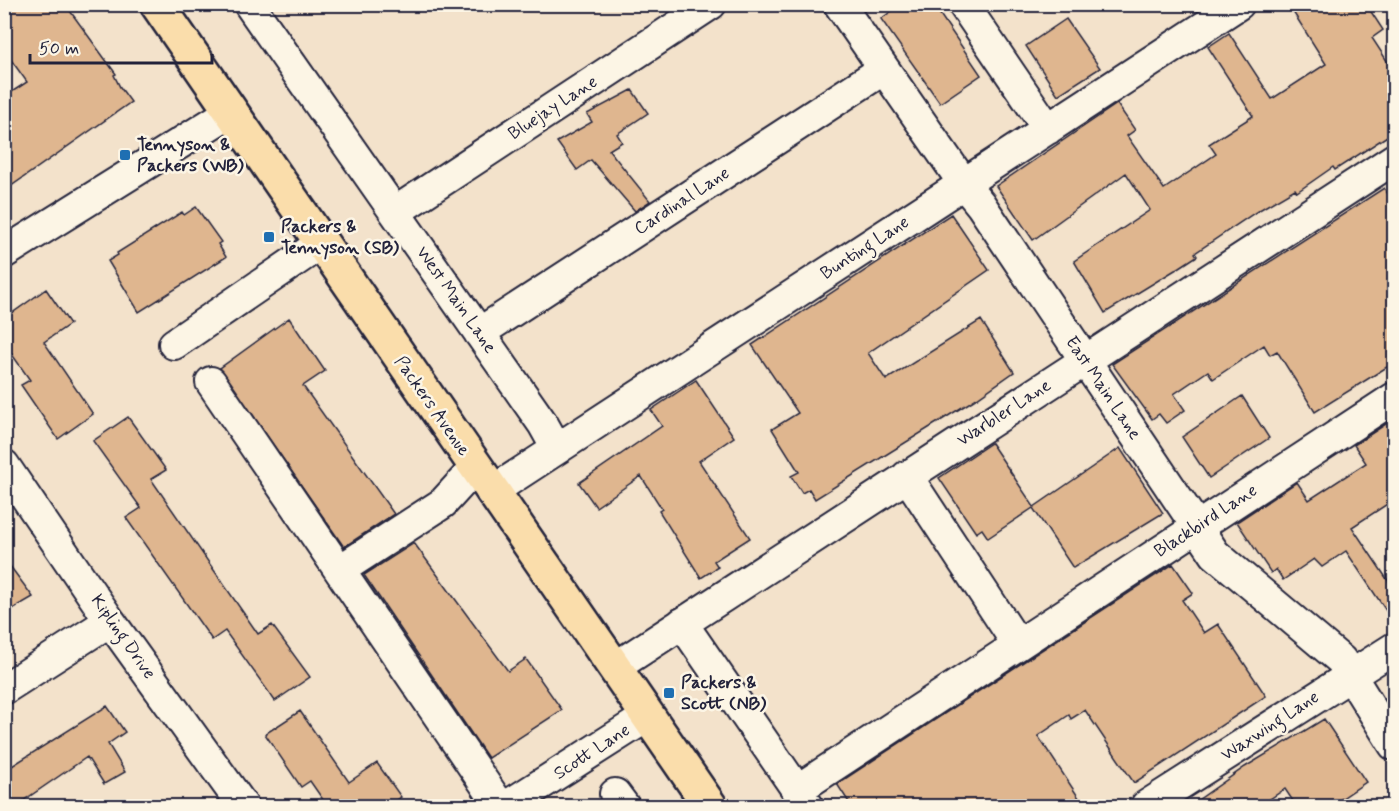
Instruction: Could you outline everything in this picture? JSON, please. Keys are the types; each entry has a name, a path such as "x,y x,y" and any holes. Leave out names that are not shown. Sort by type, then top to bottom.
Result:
{"main road":[{"name":"Packers Avenue","path":"157,4 320,244 710,807"}],"street":[{"name":"West Main Lane","path":"249,4 543,424 557,449"},
{"name":"Bluejay Lane","path":"395,213 711,4"},
{"name":"East Main Lane","path":"839,4 981,205 1215,554 1341,660 1395,745"},
{"path":"963,4 1048,129"},
{"name":"Bunting Lane","path":"340,570 443,503 483,480 557,449 1048,129 1227,8"},
{"name":"Cardinal Lane","path":"479,333 884,69"},
{"path":"5,252 230,112"},
{"name":"Warbler Lane","path":"614,668 1395,159"},
{"path":"174,344 320,244"},
{"path":"211,382 500,807"},
{"name":"Blackbird Lane","path":"803,798 1018,645 1395,398"},
{"name":"Kipling Drive","path":"4,465 110,621 243,807"},
{"path":"907,476 1018,645"},
{"path":"4,689 110,621"},
{"path":"682,623 803,798"},
{"name":"Waxwing Lane","path":"1146,807 1395,648"},
{"name":"Scott Lane","path":"507,807 648,716"}],"building":[{"path":"4,4 65,4 116,74 114,75 120,87 131,102 4,191 4,97 27,82 4,50"},
{"path":"901,4 933,4 981,75 940,103 881,19"},
{"path":"1288,4 1366,4 1383,30 1372,38 1395,73 1395,131 1335,170 1333,167 1297,192 1295,189 1256,212 1195,253 1197,256 1105,313 1074,261 1150,210 1126,173 1033,240 996,186 1117,104 1135,130 1127,136 1164,189 1216,154 1209,144 1253,116 1208,47 1229,33 1272,99 1326,64"},
{"path":"1066,19 1100,68 1058,95 1026,46"},
{"path":"632,90 648,113 617,134 622,142 609,150 650,201 635,211 591,160 577,170 557,142 592,122 587,114"},
{"path":"1384,188 1395,204 1395,362 1315,412 1277,351 1270,355 1264,345 1213,379 1208,371 1174,394 1185,410 1166,423 1159,414 1152,419 1112,364"},
{"path":"196,207 221,242 218,244 226,257 139,312 108,261 182,212 184,215"},
{"path":"951,214 989,270 868,353 886,380 981,320 1014,372 977,398 815,499 809,489 802,493 791,476 799,472 772,429 798,413 752,345"},
{"path":"46,289 70,324 44,342 93,414 58,439 21,385 30,380 4,343 4,319"},
{"path":"289,318 325,371 303,386 394,514 344,547 220,368"},
{"path":"696,380 734,437 699,461 750,538 714,561 718,567 701,578 659,511 662,509 641,476 596,507 579,483 662,426 651,410"},
{"path":"1242,396 1269,438 1209,478 1182,437"},
{"path":"128,417 166,470 151,479 258,634 272,625 310,677 275,701 225,631 212,640 126,518 141,508 93,441"},
{"path":"1395,418 1395,499 1352,527 1395,591 1395,624 1346,551 1322,567 1314,559 1283,580 1276,569 1271,573 1237,522 1297,482 1309,500 1366,463 1354,445"},
{"path":"991,443 1034,507 1120,448 1163,513 1073,568 1033,508 988,538 982,529 976,533 939,478"},
{"path":"414,543 508,671 526,659 562,710 488,758 364,575"},
{"path":"4,558 33,597 4,614"},
{"path":"1173,564 1193,593 1182,600 1204,633 1218,624 1266,696 1134,783 1085,710 1071,719 1069,715 1038,736 1085,807 852,807 837,784"},
{"path":"107,706 125,732 108,744 125,772 104,784 87,757 14,807 4,807 4,771"},
{"path":"300,711 349,782 377,763 401,797 388,807 328,807 310,781 301,787 265,734"},
{"path":"1324,719 1366,782 1329,807 1297,807 1285,789 1258,807 1188,807 1245,767"}],"place":[{"name":"Tennyson & Packers (WB)","path":"125,155"},
{"name":"Packers & Tennyson (SB)","path":"269,237"},
{"name":"Packers & Scott (NB)","path":"669,693"}]}
